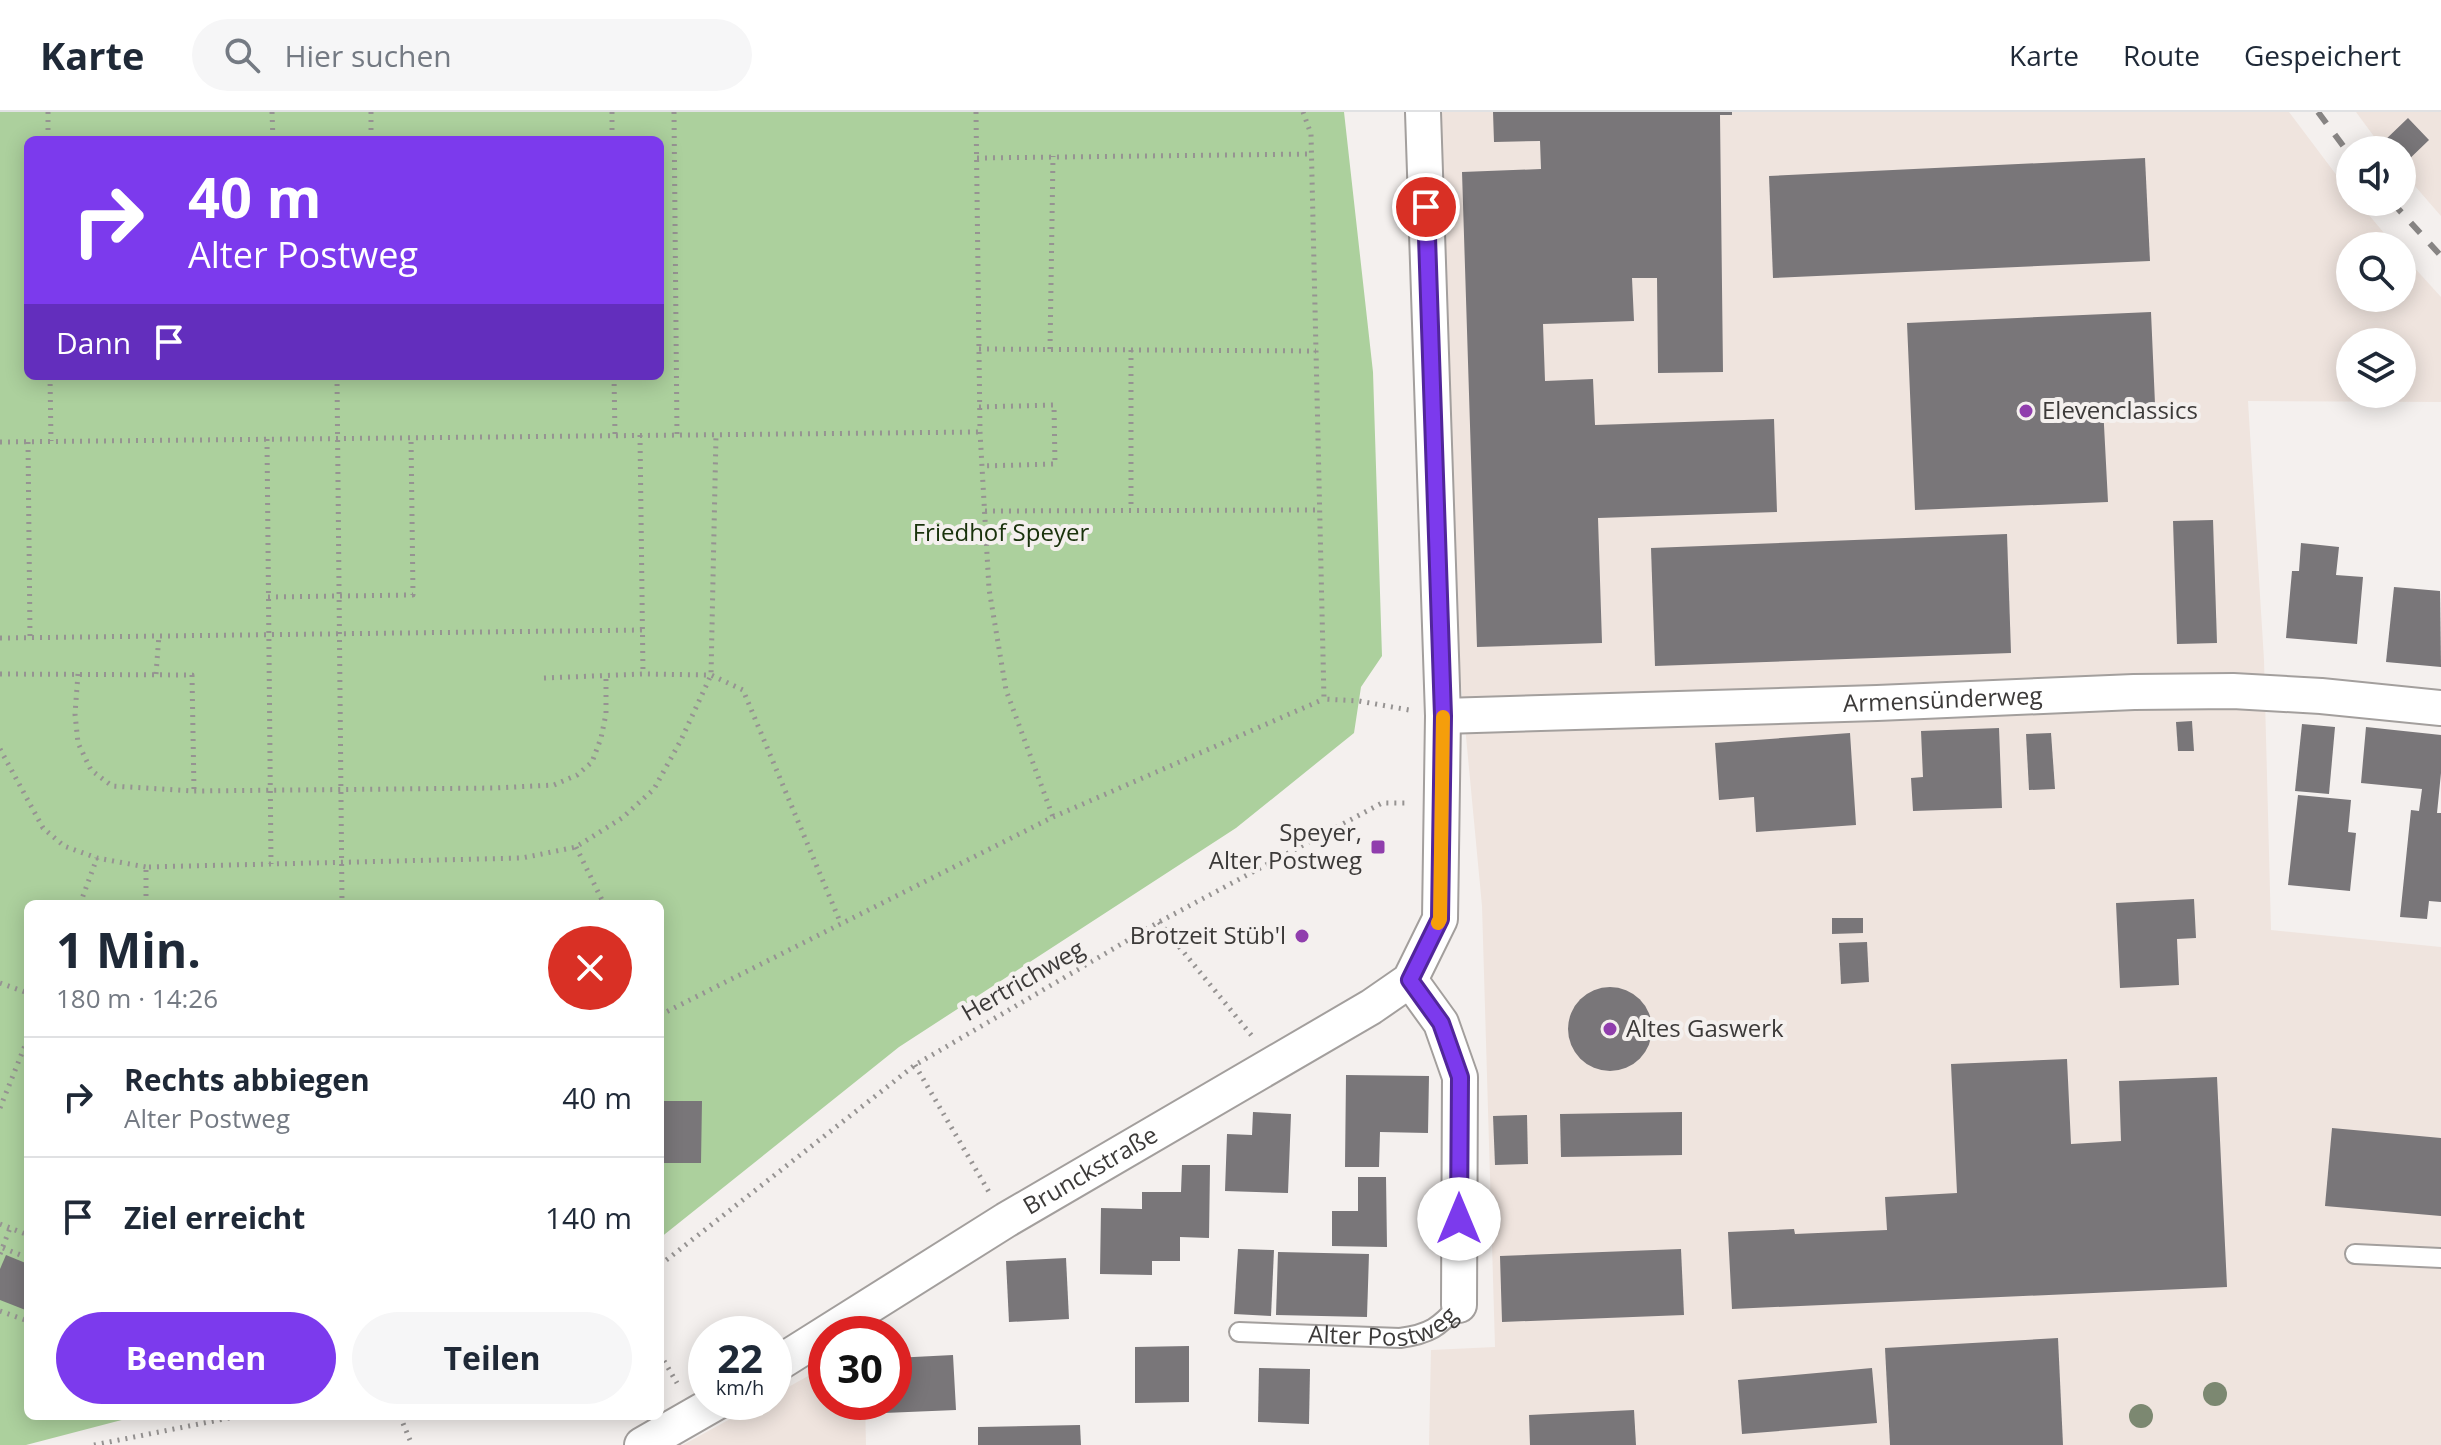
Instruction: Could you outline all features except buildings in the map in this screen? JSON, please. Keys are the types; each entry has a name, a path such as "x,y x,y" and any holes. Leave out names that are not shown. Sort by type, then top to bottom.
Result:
{"street":[{"path":"1410,980 1440,919 1443,716 1423,112"},
{"name":"Armensünderweg","path":"1443,716 2233,691 2441,708"},
{"name":"Brunckstraße","path":"792,1355 1006,1220 1371,1007 1410,980"},
{"name":"Alter Postweg","path":"1410,980 1441,1023 1460,1077 1459,1305"},
{"path":"642,1445 688,1419"}],"lane":[{"path":"2355,1254 2441,1258"},
{"name":"Alter Postweg","path":"1239,1332 1400,1338 1424,1334 1441,1324 1459,1305"}],"path":[{"path":"48,112 48,136"},
{"path":"272,112 273,136"},
{"path":"371,112 371,136"},
{"path":"612,112 612,136"},
{"path":"674,112 677,435"},
{"path":"976,112 979,407 989,589 1006,690 1053,817"},
{"path":"1303,112 1311,134 1324,699"},
{"path":"977,158 1311,154"},
{"path":"1050,349 1053,156"},
{"path":"979,349 1316,351"},
{"path":"1131,350 1131,510"},
{"path":"50,380 51,441"},
{"path":"337,380 342,900"},
{"path":"614,380 615,435"},
{"path":"979,407 1054,405 1055,464 982,466"},
{"path":"0,442 980,432"},
{"path":"640,435 643,674"},
{"path":"0,749 43,828 64,846 97,858 146,867 522,858 576,847 622,818 654,789 711,675 716,435"},
{"path":"268,597 413,595 411,437"},
{"path":"267,439 271,864"},
{"path":"28,442 30,636"},
{"path":"985,511 1320,510"},
{"path":"0,638 642,630"},
{"path":"156,674 159,635"},
{"path":"0,674 192,675 194,791"},
{"path":"78,674 75,714 78,743 91,770 112,786 194,791 554,785 577,775 592,762 606,714 606,676"},
{"path":"544,678 711,675 743,690 841,924"},
{"path":"664,1013 1053,817 1324,699 1359,701 1443,716"},
{"name":"Hertrichweg","path":"664,1262 915,1065 1159,922 1382,803 1441,803"},
{"path":"576,847 602,900"},
{"path":"81,900 97,858"},
{"path":"146,867 146,900"},
{"path":"1159,922 1274,1064"},
{"path":"0,983 24,992"},
{"path":"0,1108 24,1048"},
{"path":"915,1065 1006,1220"},
{"path":"0,1224 24,1233"},
{"path":"10,1228 1,1251 24,1257"},
{"path":"0,1311 24,1320"},
{"path":"94,1445 219,1420"},
{"path":"402,1420 412,1445"}],"shaded area":[{"path":"1437,112 2289,112 2336,174 2336,216 2370,216 2383,232 2336,232 2336,312 2416,312 2416,269 2441,297 2441,402 2416,402 2416,328 2336,328 2336,401 2248,401 2264,660 2271,930 2441,947 2441,1445 1429,1445 1431,1350 1495,1347 1482,906 1460,673"},
{"path":"2356,112 2441,112 2441,216 2416,187 2416,136 2374,136"},
{"path":"808,1376 808,1420 865,1420 866,1445 683,1445 728,1420 792,1420 792,1385"}],"green space":[{"name":"Friedhof Speyer","path":"0,112 1344,112 1373,372 1382,656 1361,687 1354,733 1236,828 899,1047 664,1235 664,900 24,900 24,1420 122,1420 26,1445 0,1445"}],"railway":[{"path":"2318,112 2336,136"},
{"path":"2405,216 2441,256"}],"slow traffic":[{"path":"1438,923 1443,717"}],"place":[{"name":"Elevenclassics","path":"2026,411"},
{"name":"Speyer, Alter Postweg","path":"1378,847"},
{"name":"Brotzeit Stüb'l","path":"1302,936"},
{"name":"Altes Gaswerk","path":"1610,1029"}],"route":[{"path":"1426,207 1443,716 1440,919 1410,980 1441,1023 1460,1077 1459,1219"}]}
